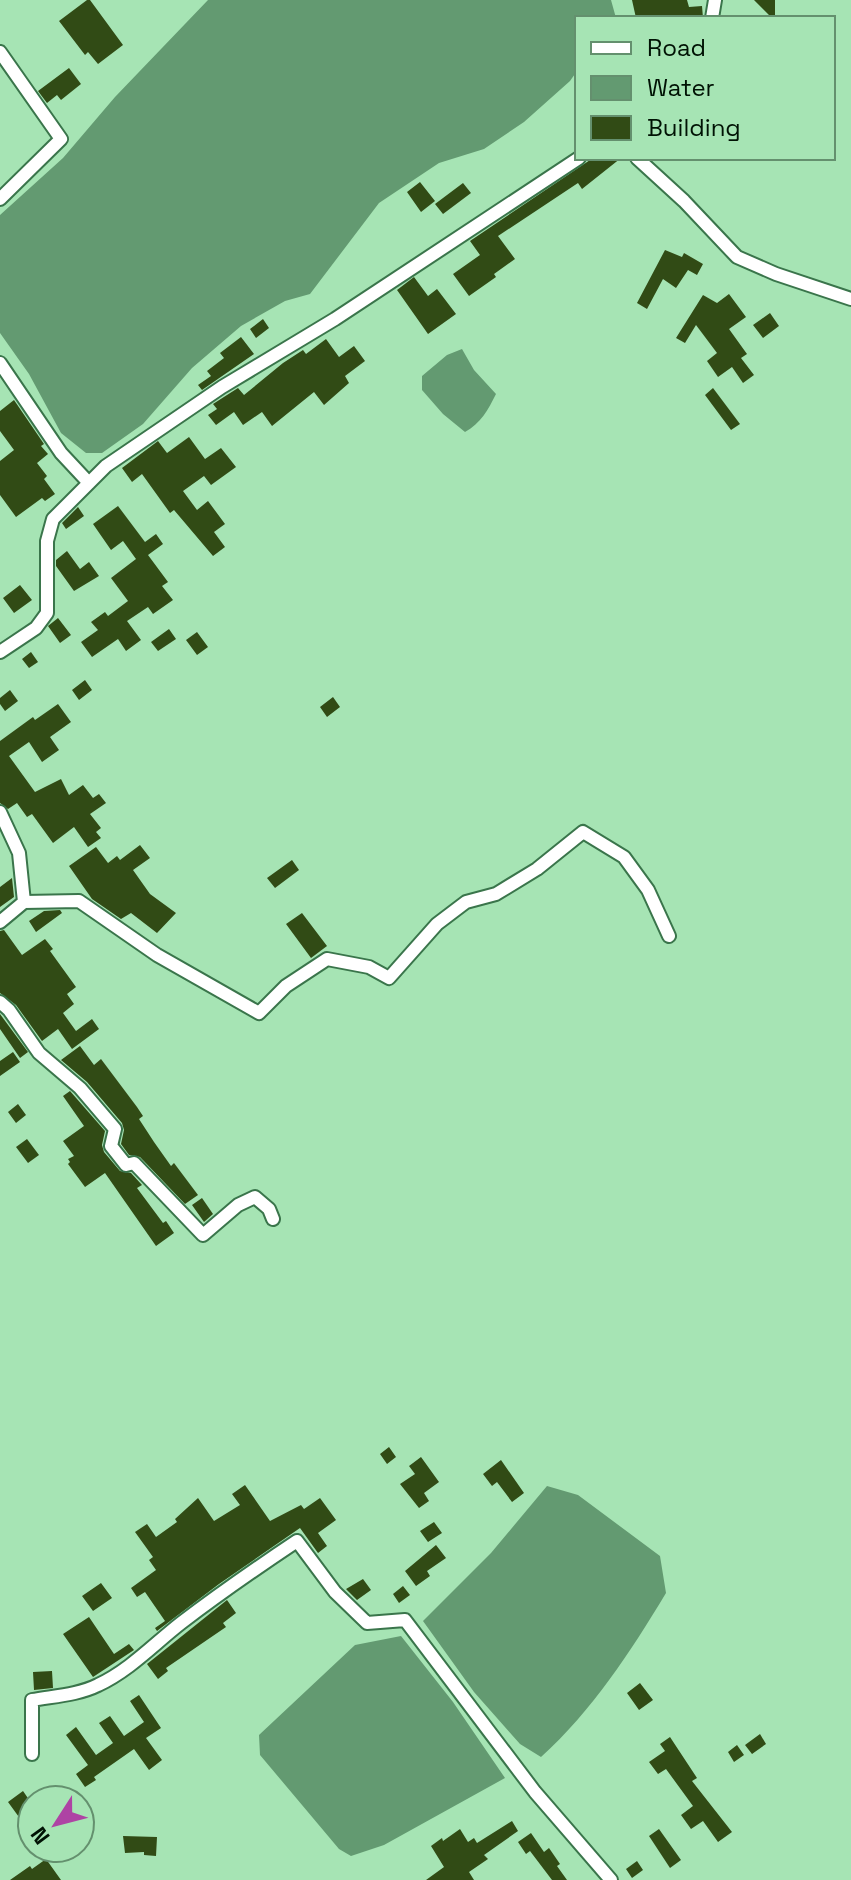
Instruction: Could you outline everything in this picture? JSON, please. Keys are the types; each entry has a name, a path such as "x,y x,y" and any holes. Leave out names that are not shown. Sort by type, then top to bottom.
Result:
{"street":[{"path":"0,52 61,139 0,199"},
{"path":"0,652 36,628 47,613 47,541 53,519 106,466 157,429 335,319 576,160"},
{"path":"639,160 684,201 737,257 776,274 851,299"},
{"path":"0,363 61,453 89,483"},
{"path":"0,812 19,853 24,902"},
{"path":"0,922 24,902 79,901 157,955 259,1013 286,986 327,959 369,967 389,978 437,924 466,902 496,894 537,869 583,832 624,857 648,890 669,936"},
{"path":"0,1002 39,1053 80,1088 115,1129 111,1146 126,1165 134,1163 203,1235 238,1205 255,1197 269,1209 273,1219"},
{"path":"32,1754 32,1700 74,1693 97,1686 116,1675 149,1652 204,1605 297,1541 335,1592 367,1623 405,1620 535,1792 611,1880"}],"water":[{"path":"208,0 611,0 615,16 575,16 575,74 570,81 524,122 484,149 439,163 379,203 310,294 285,301 241,326 192,368 143,424 102,453 86,453 61,433 29,374 0,333 0,215 63,158 115,97"},
{"path":"462,349 474,370 496,394 484,416 465,432 443,414 422,390 422,376 447,355"},
{"path":"547,1486 578,1495 660,1556 666,1593 594,1700 541,1757 520,1744 474,1692 423,1621 491,1553"},
{"path":"401,1636 453,1702 505,1778 384,1845 351,1856 339,1849 260,1755 259,1735 355,1645"}],"building":[{"path":"87,0 123,45 98,64 88,52 85,55 59,21"},
{"path":"632,0 687,0 689,7 702,6 703,16 636,16"},
{"path":"754,0 775,0 775,16 770,16"},
{"path":"69,68 81,84 61,100 57,95 47,103 38,91"},
{"path":"590,160 618,160 582,189 578,183 498,236 515,259 469,296 453,274 480,255 470,241"},
{"path":"420,182 435,201 421,212 407,192"},
{"path":"463,183 471,193 443,214 435,204"},
{"path":"665,250 682,257 684,253 703,264 697,275 688,270 676,288 663,279 647,309 637,303"},
{"path":"414,277 428,296 437,289 456,314 428,334 397,290"},
{"path":"729,294 746,317 729,329 747,354 741,358 754,375 743,383 732,367 718,377 707,361 717,353 696,325 685,343 676,338 703,295 717,303"},
{"path":"770,313 779,326 763,338 753,325"},
{"path":"263,319 269,328 256,338 250,329"},
{"path":"241,337 254,354 202,390 198,385 211,376 207,371 224,358 220,353"},
{"path":"326,339 339,357 354,346 365,361 345,376 349,383 324,405 314,392 272,426 262,412 243,425 234,412 216,425 208,415 217,409 213,404 238,388 244,395 283,363 303,350 306,354"},
{"path":"713,388 740,424 731,430 705,395"},
{"path":"14,400 44,444 41,446 48,454 37,463 55,494 45,501 42,498 16,517 0,495 0,461 14,450 0,431 0,411"},
{"path":"189,437 205,459 221,448 236,467 211,485 204,476 183,491 197,510 208,501 225,524 214,532 225,547 213,556 174,510 170,513 142,474 132,482 122,468 158,441 167,453"},
{"path":"118,506 145,542 156,534 163,544 148,555 168,582 162,586 173,600 153,614 148,607 127,621 141,640 126,651 118,639 92,657 81,642 98,630 91,622 105,612 108,616 128,601 111,578 136,559 123,541 111,550 93,524"},
{"path":"78,507 84,516 66,529 62,523"},
{"path":"67,551 80,569 89,562 99,576 74,591 56,566 56,560"},
{"path":"20,585 32,600 14,613 3,598"},
{"path":"58,618 71,635 60,643 48,626"},
{"path":"169,629 176,639 158,651 151,642"},
{"path":"197,632 208,647 197,655 186,640"},
{"path":"31,652 38,662 29,668 22,659"},
{"path":"85,680 92,690 79,700 72,690"},
{"path":"10,690 18,701 5,711 0,698"},
{"path":"333,697 340,707 327,717 320,707"},
{"path":"58,704 71,722 50,737 59,750 42,762 29,742 9,756 35,792 61,779 69,795 83,785 93,798 99,794 106,803 90,814 101,828 96,832 101,838 88,847 74,827 53,843 32,814 27,817 17,803 8,809 0,803 0,741 33,717 35,720"},
{"path":"140,845 150,858 133,870 150,894 176,913 157,933 131,913 121,919 92,899 69,866 96,847 108,863 117,856 120,860"},
{"path":"292,860 299,870 275,888 267,878"},
{"path":"12,878 14,897 0,907 0,887"},
{"path":"60,910 62,913 36,932 29,921 44,911"},
{"path":"302,913 327,946 311,958 286,924"},
{"path":"4,930 22,955 45,939 76,987 67,994 74,1004 63,1013 76,1031 92,1019 99,1029 72,1049 58,1029 42,1041 16,1005 0,993 0,931"},
{"path":"0,1014 28,1052 20,1058 0,1029"},
{"path":"80,1046 94,1065 101,1059 143,1116 139,1119 171,1166 174,1163 198,1195 185,1204 140,1157 129,1155 121,1144 122,1123 87,1082 61,1060"},
{"path":"13,1052 20,1062 0,1076 0,1061"},
{"path":"70,1091 105,1131 104,1152 120,1171 131,1173 142,1185 137,1188 174,1233 156,1246 105,1173 85,1187 68,1164 68,1159 74,1156 63,1141 84,1126 63,1096"},
{"path":"18,1104 26,1115 16,1123 8,1112"},
{"path":"27,1139 39,1155 28,1163 16,1147"},
{"path":"202,1198 213,1214 204,1222 192,1205"},
{"path":"389,1447 396,1457 387,1464 380,1454"},
{"path":"421,1457 439,1482 424,1493 429,1501 419,1508 400,1484 415,1474 409,1466"},
{"path":"501,1460 524,1493 512,1502 497,1482 492,1486 483,1474"},
{"path":"245,1485 270,1521 301,1505 304,1509 320,1498 336,1520 318,1533 327,1546 318,1553 300,1528 157,1631 155,1628 165,1621 145,1592 137,1597 131,1588 156,1570 149,1560 153,1557 135,1532 147,1524 156,1537 177,1522 175,1519 198,1498 214,1521 240,1505 232,1494"},
{"path":"434,1522 442,1533 428,1542 420,1531"},
{"path":"436,1545 446,1558 427,1571 430,1576 416,1586 405,1571"},
{"path":"363,1579 371,1590 357,1600 346,1589"},
{"path":"101,1583 112,1598 93,1611 82,1596"},
{"path":"403,1586 410,1595 399,1603 393,1594"},
{"path":"227,1600 236,1613 223,1623 226,1627 166,1668 168,1671 158,1679 147,1664"},
{"path":"89,1617 114,1654 129,1644 134,1650 93,1677 63,1634"},
{"path":"52,1671 53,1688 34,1690 33,1672"},
{"path":"640,1683 653,1700 639,1710 627,1693"},
{"path":"139,1695 161,1728 146,1738 162,1760 149,1770 134,1749 94,1777 96,1780 83,1784 76,1774 88,1765 66,1735 76,1727 96,1755 113,1743 99,1723 110,1716 124,1736 144,1722 130,1701"},
{"path":"760,1734 766,1744 752,1754 745,1745"},
{"path":"670,1737 697,1778 692,1781 732,1832 718,1842 703,1821 691,1829 681,1815 693,1806 666,1769 658,1774 649,1762 665,1751 660,1744"},
{"path":"737,1745 744,1755 734,1762 728,1752"},
{"path":"16,1796 16,1813 8,1802"},
{"path":"512,1821 518,1831 484,1855 488,1859 469,1872 474,1880 426,1880 444,1867 431,1846 442,1838 443,1841 460,1829 468,1842 474,1838 477,1843"},
{"path":"659,1829 681,1860 670,1868 649,1836"},
{"path":"531,1833 544,1852 549,1848 567,1880 552,1880 530,1851 526,1854 518,1842"},
{"path":"123,1836 157,1837 156,1856 144,1855 144,1852 125,1853"},
{"path":"637,1861 643,1870 632,1878 626,1869"},
{"path":"39,1864 50,1864 61,1880 10,1880 30,1866 32,1869"}]}
